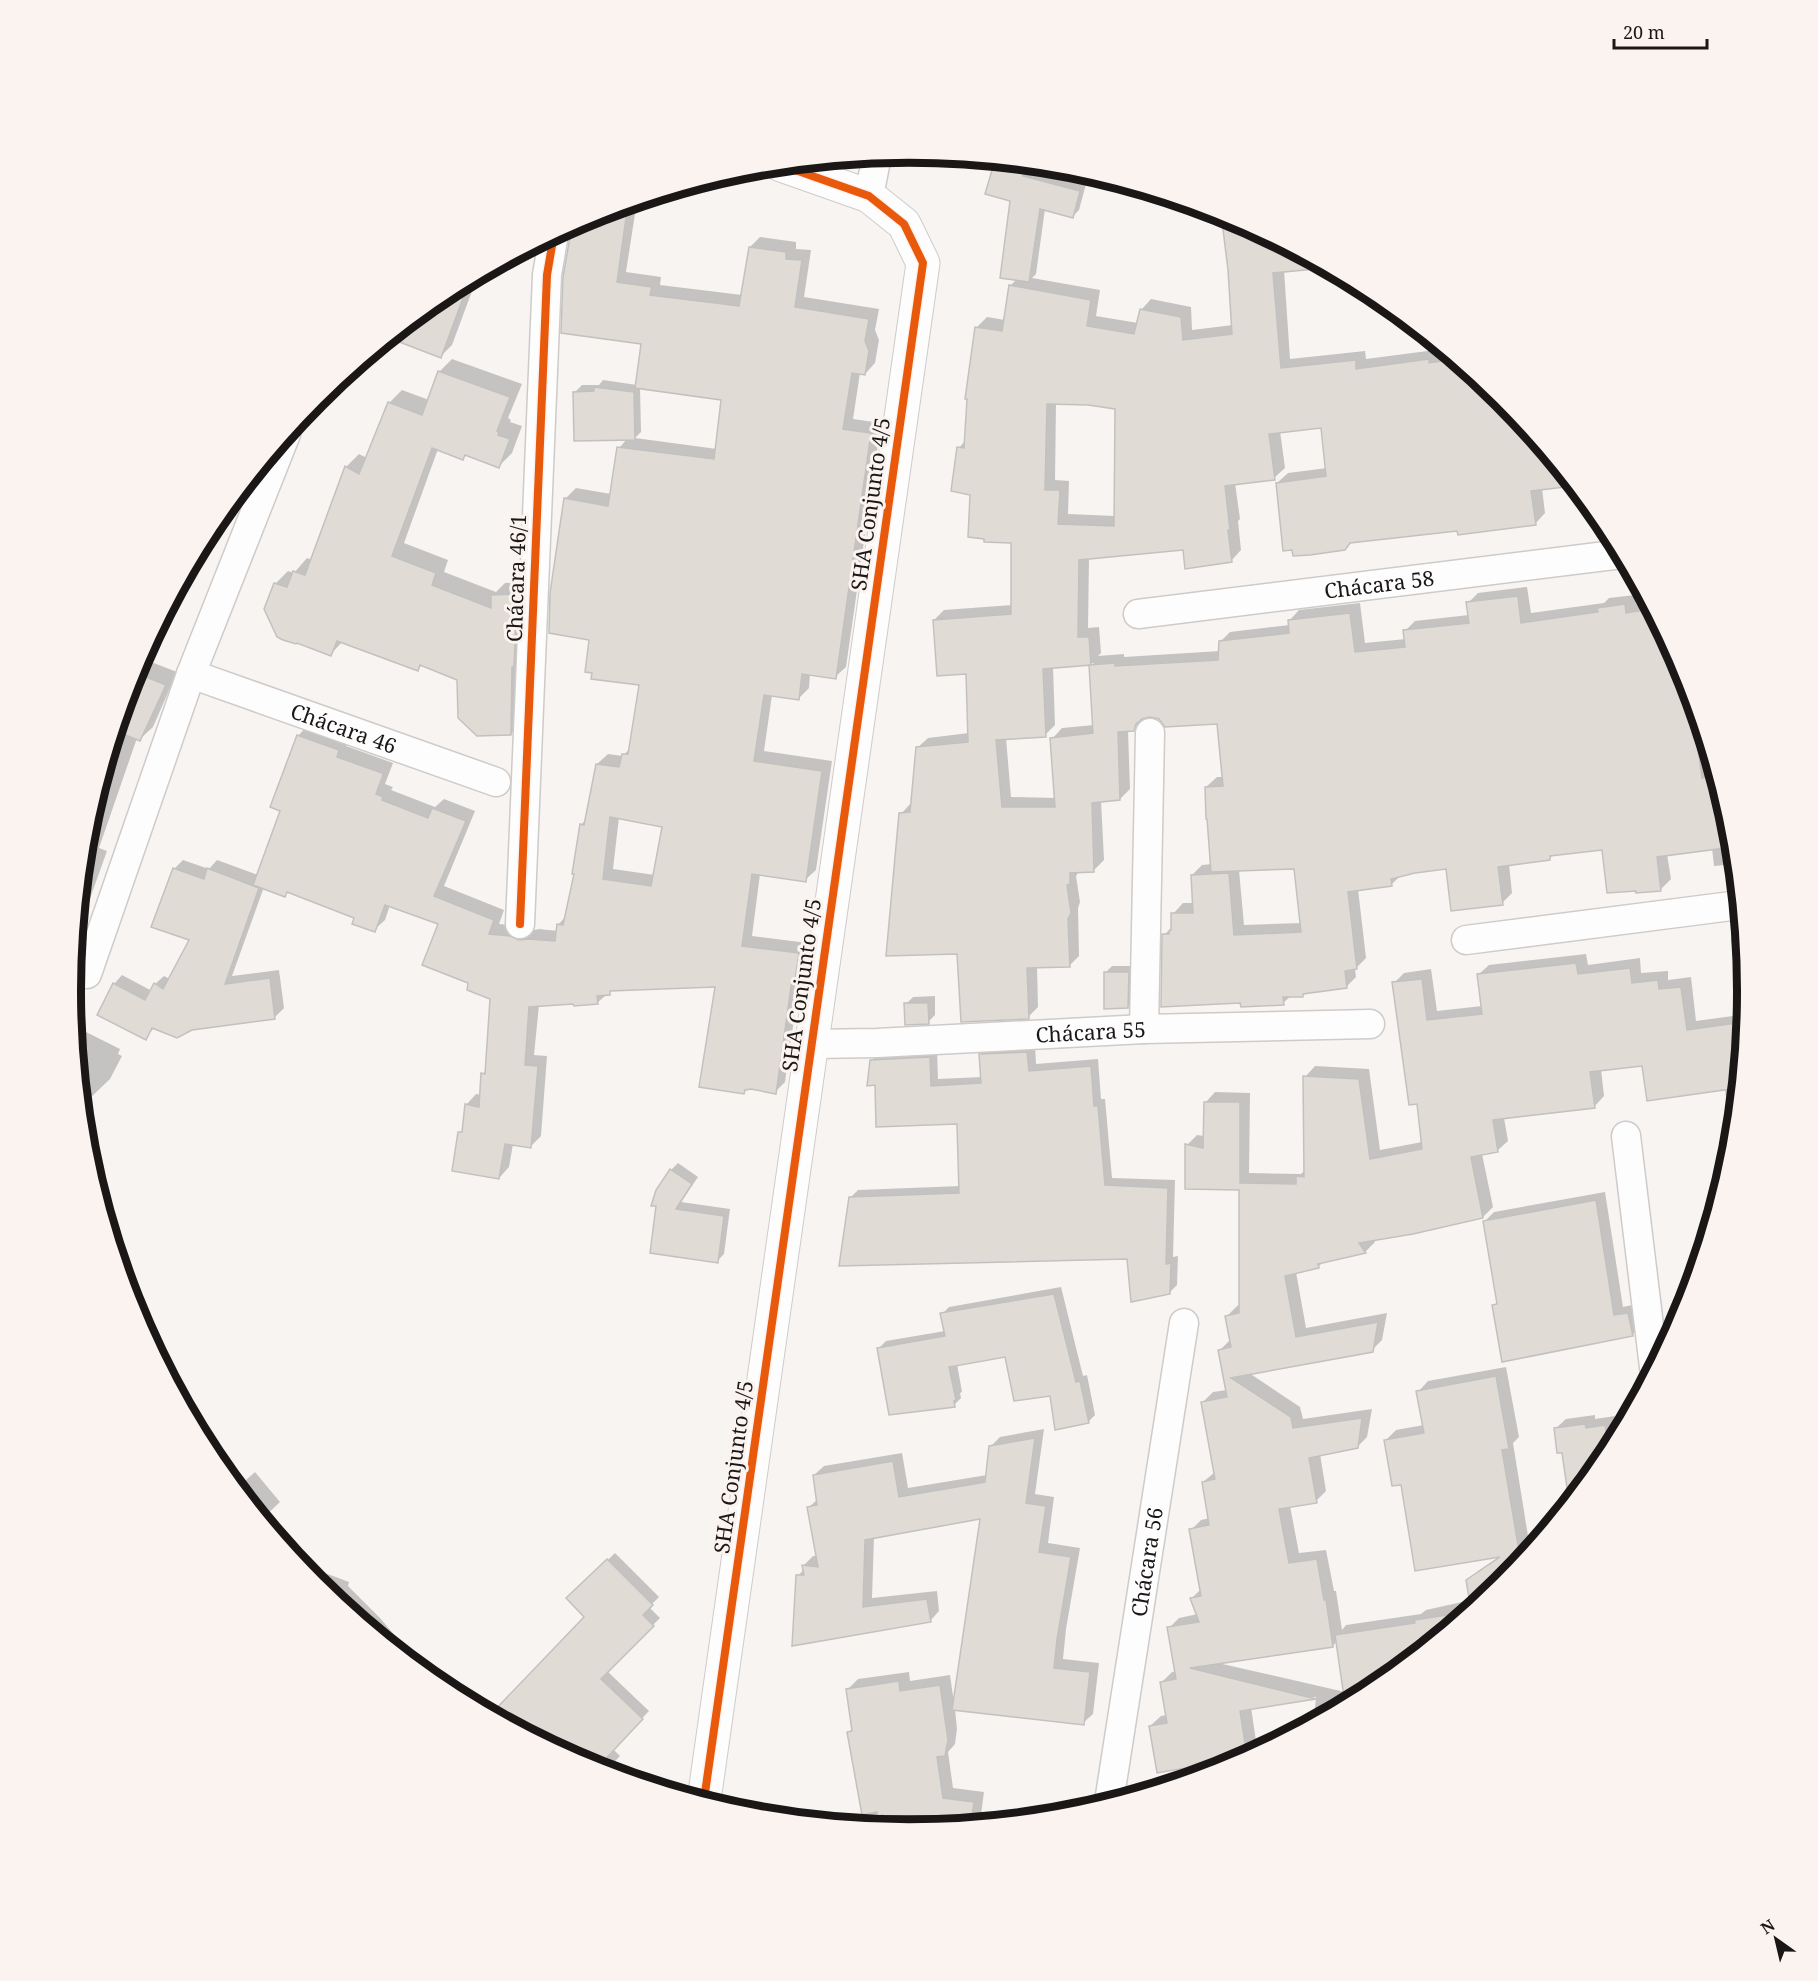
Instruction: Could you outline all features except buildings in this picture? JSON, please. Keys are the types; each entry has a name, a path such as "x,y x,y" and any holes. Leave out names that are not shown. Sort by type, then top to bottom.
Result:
{"street":[{"path":"869,196 875,164"},
{"name":"SHA Conjunto 4/5","path":"705,1793 923,263 904,224 869,196 797,171"},
{"name":"Chácara 46/1","path":"520,924 546,286 553,244"},
{"path":"87,974 190,674 278,455"},
{"name":"Chácara 58","path":"1138,614 1613,555"},
{"name":"Chácara 46","path":"190,674 496,782"},
{"path":"1144,1029 1150,733"},
{"path":"1466,940 1732,906"},
{"name":"Chácara 55","path":"811,1044 877,1043 1144,1029 1370,1024"},
{"path":"1626,1136 1653,1356"},
{"name":"Chácara 56","path":"1110,1793 1184,1323"}],"cycle path":[{"path":"705,1793 923,263 904,224 869,196 797,171"},
{"path":"520,924 547,275 552,244"}]}
